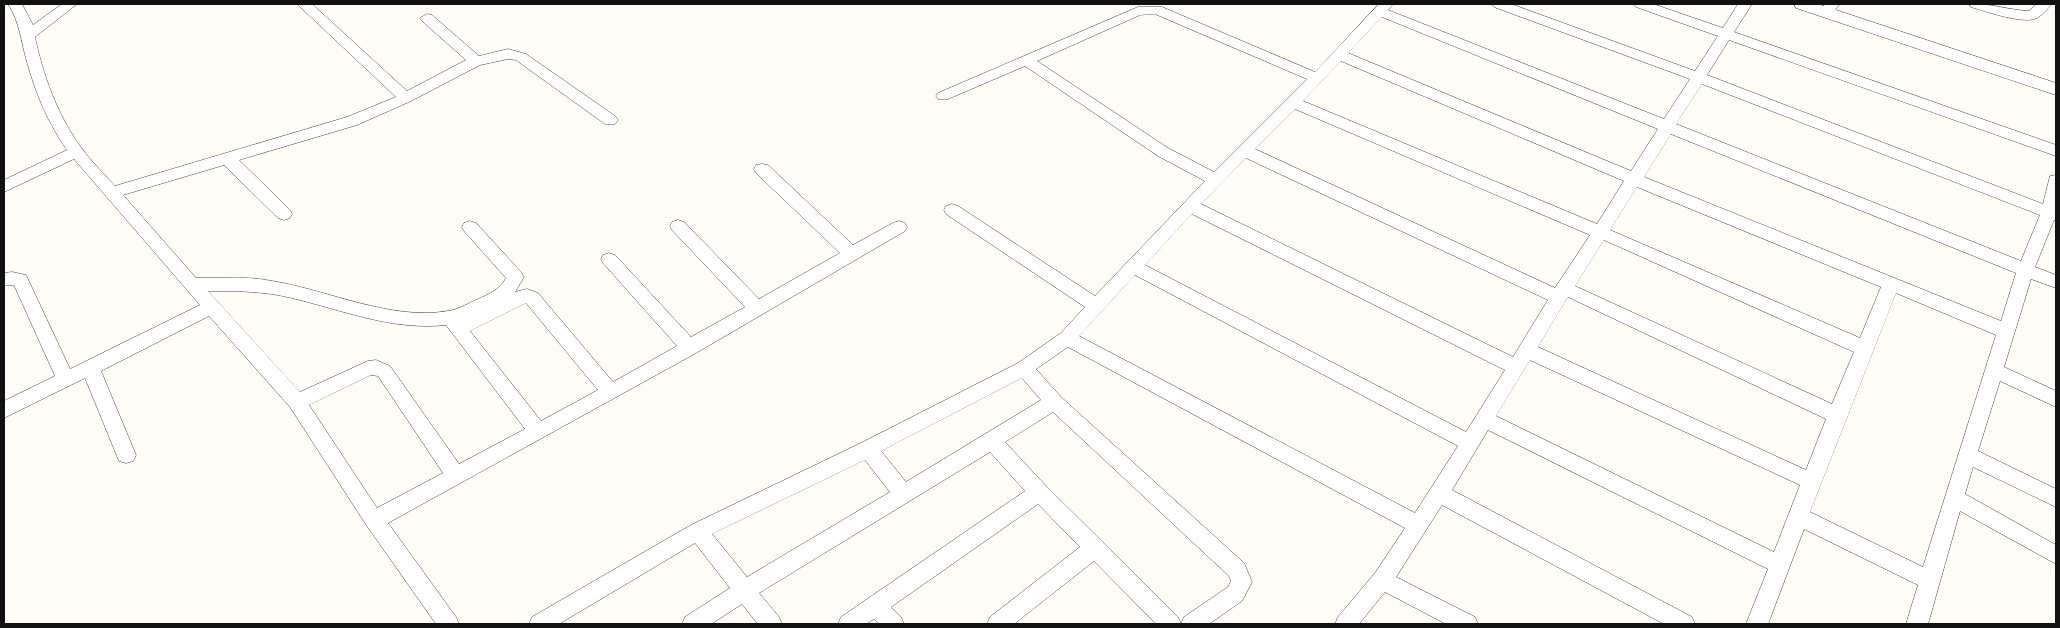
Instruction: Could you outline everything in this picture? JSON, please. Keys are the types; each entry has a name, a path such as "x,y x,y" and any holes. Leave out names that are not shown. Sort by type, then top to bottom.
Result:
{"street":[{"path":"15,4 27,22 34,63 52,113 62,133 76,152 192,285 297,402 374,520 448,624"},
{"path":"30,34 70,4"},
{"path":"304,4 406,98"},
{"path":"1499,4 1698,77 2053,213"},
{"path":"1641,4 2056,151"},
{"path":"1346,624 1382,580 1439,493 1562,292 1745,4"},
{"path":"1802,4 1829,8 2056,89"},
{"path":"1976,4 2021,16 2032,15 2044,4"},
{"path":"540,624 698,531 868,449 1024,368 1066,338 1190,206 1339,55 1382,7 2056,282"},
{"path":"943,96 1138,11 1149,9 1165,13 1317,78"},
{"path":"428,18 476,61"},
{"path":"112,192 352,121 406,98 476,61 508,54 521,57 610,120"},
{"path":"1339,55 1634,179 2006,331"},
{"path":"1026,60 1163,152 1216,180"},
{"path":"1293,102 1600,232 1864,348"},
{"path":"1245,151 1837,414"},
{"path":"4,186 76,152"},
{"path":"227,158 284,214"},
{"path":"762,169 852,254"},
{"path":"1918,624 1954,498 2026,269 2053,213 2056,180"},
{"path":"1190,206 1516,367"},
{"path":"952,210 1097,306"},
{"path":"678,226 758,308"},
{"path":"454,323 501,294 513,284 514,277 470,227"},
{"path":"374,520 611,392 899,228"},
{"path":"609,259 690,348"},
{"path":"1134,267 1470,443"},
{"path":"4,278 20,280 66,379"},
{"path":"192,285 240,284 272,287 400,318 454,323 527,296 532,298 611,392"},
{"path":"1757,624 1837,414 1891,284"},
{"path":"4,410 212,307"},
{"path":"454,323 538,431"},
{"path":"1066,338 1417,524"},
{"path":"1526,350 1812,481"},
{"path":"297,402 376,366 384,370 456,476"},
{"path":"90,367 126,455"},
{"path":"1024,368 1054,402 1237,570 1242,582 1236,594 1192,624"},
{"path":"1994,370 2056,399"},
{"path":"693,624 743,590 903,493 993,442 1054,402"},
{"path":"1484,419 1780,565"},
{"path":"993,442 1039,492 1170,624"},
{"path":"868,449 903,493"},
{"path":"1968,455 2056,498"},
{"path":"849,624 1039,492"},
{"path":"1439,493 1684,624"},
{"path":"1954,498 2056,555"},
{"path":"1798,516 1930,581"},
{"path":"698,531 743,590 772,624"},
{"path":"998,624 1095,548"},
{"path":"1382,580 1467,624"},
{"path":"876,606 893,624"}]}
